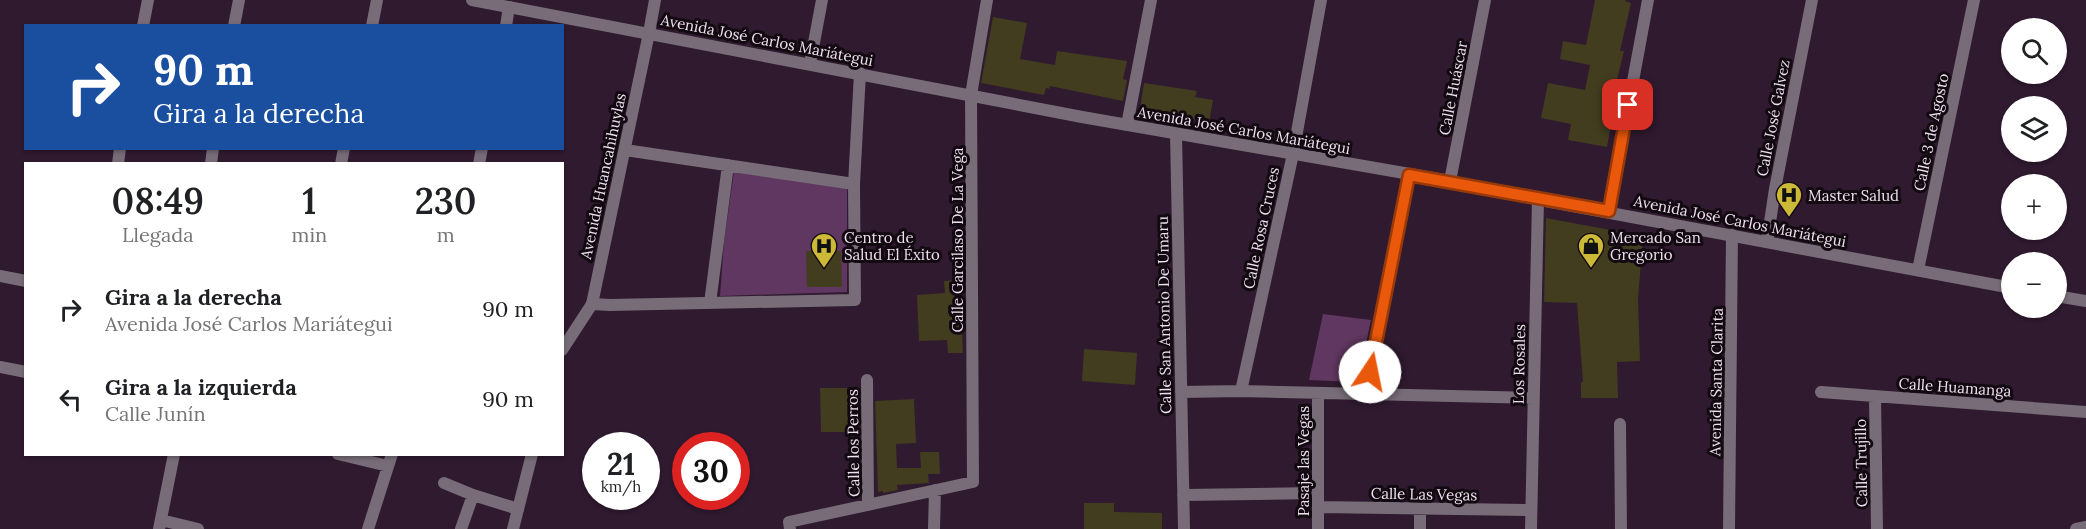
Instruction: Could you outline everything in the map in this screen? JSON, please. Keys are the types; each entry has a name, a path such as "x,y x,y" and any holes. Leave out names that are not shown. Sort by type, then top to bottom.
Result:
{"street":[{"path":"143,24 148,0"},
{"path":"234,24 239,0"},
{"path":"372,24 377,0"},
{"name":"Avenida José Carlos Mariátegui","path":"472,0 1127,125 1450,181 2001,286"},
{"name":"Avenida Huancahihuylas","path":"564,347 592,304 655,0"},
{"path":"810,64 822,0"},
{"name":"Calle Garcilaso De La Vega","path":"935,490 973,482 971,95 987,0"},
{"path":"1127,125 1151,0"},
{"name":"Calle Rosa Cruces","path":"1241,392 1293,154 1322,0"},
{"name":"Calle Huáscar","path":"1450,181 1485,0"},
{"path":"1609,211 1648,0"},
{"name":"Calle José Galvez","path":"1767,242 1775,189 1812,0"},
{"name":"Calle 3 de Agosto","path":"1918,270 1974,0"},
{"path":"506,24 509,7"},
{"path":"592,304 610,306 855,300 854,184 860,73"},
{"name":"Calle San Antonio De Umaru","path":"1176,134 1184,529"},
{"path":"625,150 854,184"},
{"path":"710,303 728,165"},
{"path":"1366,394 1409,175"},
{"name":"Los Rosales","path":"1531,529 1538,199"},
{"name":"Avenida Santa Clarita","path":"1729,529 1732,235"},
{"path":"0,276 24,280"},
{"path":"2067,298 2086,302"},
{"path":"0,367 24,372"},
{"name":"Calle los Perros","path":"867,380 868,505"},
{"path":"1181,392 1533,398"},
{"name":"Calle Huamanga","path":"1821,392 2086,412"},
{"name":"Pasaje las Vegas","path":"1318,393 1318,529"},
{"name":"Calle Trujillo","path":"1875,396 1877,529"},
{"path":"1620,424 1621,529"},
{"path":"174,456 160,524 198,529"},
{"path":"355,456 390,460 369,529"},
{"path":"513,529 531,456"},
{"path":"444,483 518,509"},
{"path":"790,529 789,522 935,490 934,529"},
{"path":"1183,495 1317,493"},
{"path":"461,529 473,495"},
{"name":"Calle Las Vegas","path":"1318,507 1530,510"},
{"path":"1420,509 1420,529"},
{"path":"2076,529 2086,527"}],"shaded area":[{"path":"734,171 847,188 847,292 720,296 724,242"},
{"path":"1323,314 1371,320 1359,376 1354,382 1309,380"}],"building":[{"path":"1595,0 1626,0 1631,3 1620,51 1624,51 1613,96 1616,97 1607,147 1568,140 1571,124 1541,118 1548,83 1585,90 1590,65 1560,59 1563,41 1586,45"},
{"path":"993,17 1027,23 1020,59 1055,65 1057,51 1127,61 1123,79 1127,80 1123,101 1050,86 1049,89 1046,88 1044,95 981,83"},
{"path":"1144,83 1197,91 1195,97 1213,100 1209,122 1173,115 1172,117 1140,109"},
{"path":"1546,218 1643,236 1638,300 1640,361 1617,362 1618,398 1581,398 1581,382 1583,382 1577,303 1544,302"},
{"name":"Centro de Salud El Éxito","path":"806,251 841,251 842,287 807,287"},
{"path":"960,280 963,353 948,353 947,340 919,341 917,295 945,293 944,281"},
{"path":"1084,349 1137,353 1135,385 1082,381"},
{"path":"820,388 859,388 859,432 821,432"},
{"path":"914,399 916,443 896,444 897,468 921,468 920,452 939,452 940,474 928,474 929,483 897,485 898,490 878,492 875,401"},
{"path":"1084,503 1114,503 1114,512 1162,513 1162,529 1084,529"}],"place":[{"name":"Master Salud","path":"1789,218"},
{"name":"Centro de Salud El Éxito","path":"824,269"},
{"name":"Mercado San Gregorio","path":"1591,269"}],"route":[{"path":"1370,372 1409,175 1609,211 1628,105"}]}
